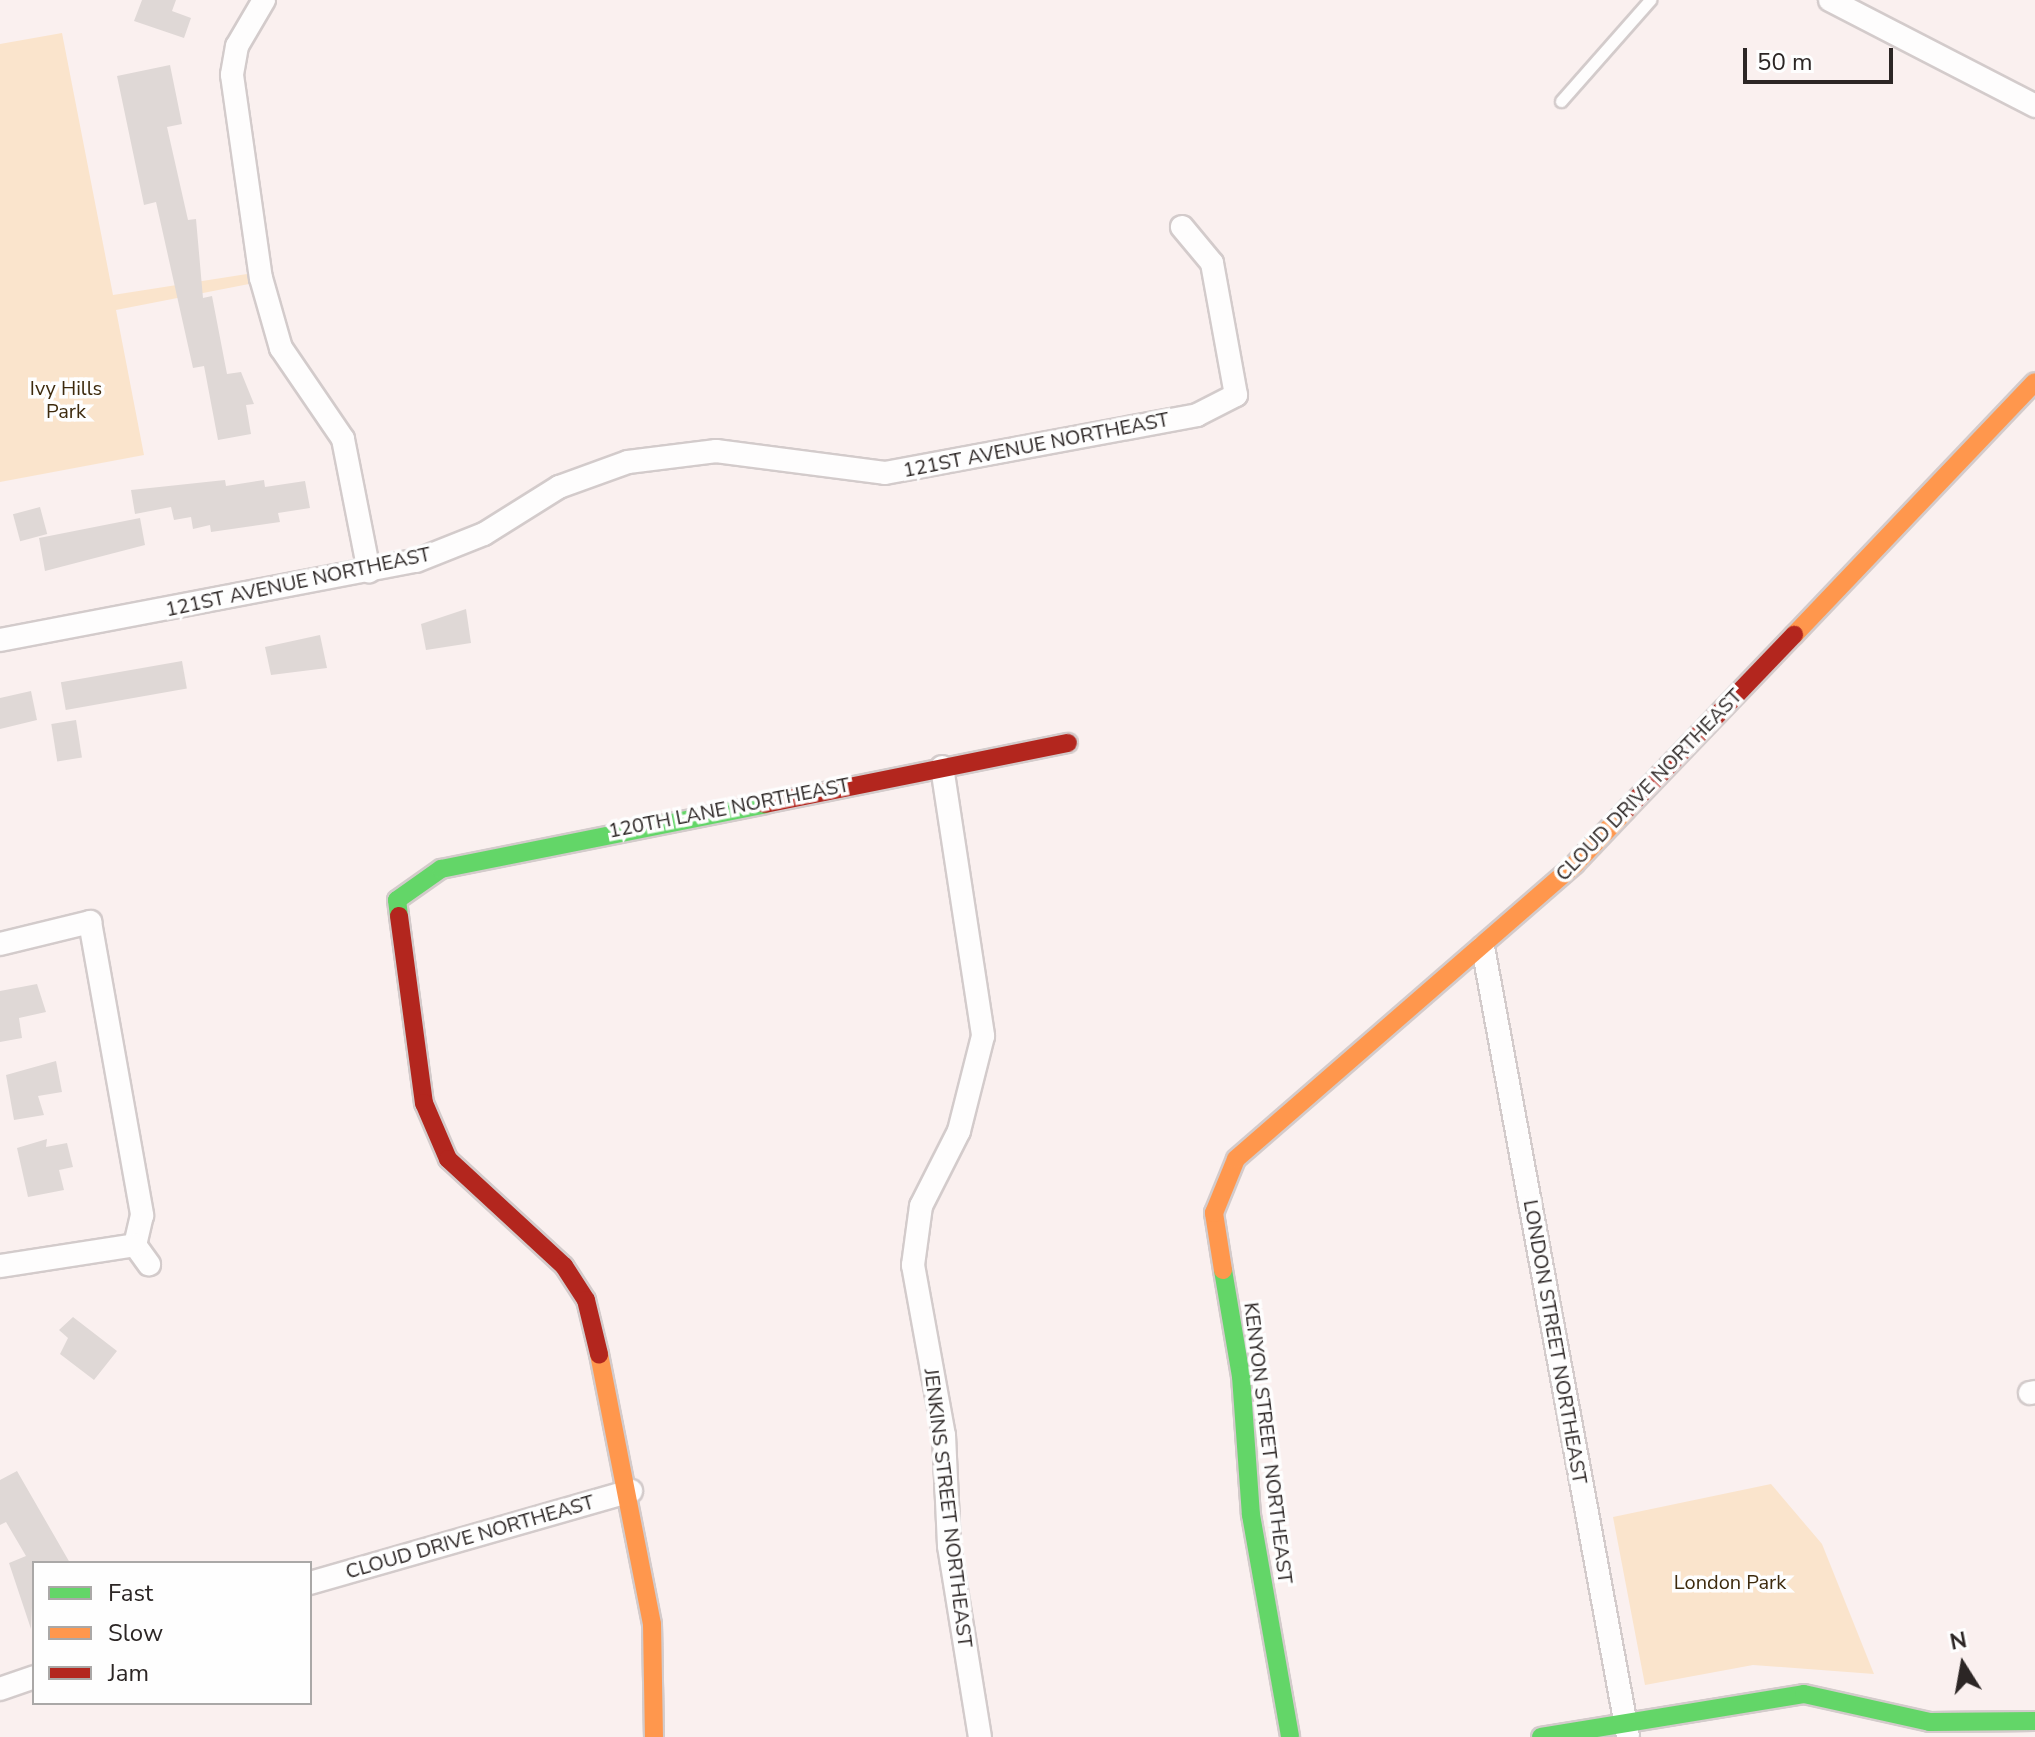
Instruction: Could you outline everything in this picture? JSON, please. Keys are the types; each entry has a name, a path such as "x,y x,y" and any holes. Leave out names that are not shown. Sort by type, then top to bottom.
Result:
{"street":[{"path":"264,0 237,46 233,97 261,278 281,348 343,439 369,571"},
{"path":"1830,0 2035,106"},
{"name":"121ST AVENUE NORTHEAST","path":"0,640 369,571 450,549 559,487 628,462 716,451 848,470 921,470 1197,415 1236,395 1212,263 1182,227"},
{"name":"CLOUD DRIVE NORTHEAST","path":"1236,1159 1575,864 2035,382"},
{"name":"120TH LANE NORTHEAST","path":"631,1491 586,1300 564,1266 448,1159 424,1103 396,933 400,898 441,869 1068,743"},
{"name":"JENKINS STREET NORTHEAST","path":"942,767 983,1036 959,1131 921,1206 913,1265 944,1435 949,1546 980,1737"},
{"path":"0,944 90,922 142,1215 135,1245 149,1264"},
{"name":"LONDON STREET NORTHEAST","path":"1483,947 1627,1729"},
{"name":"KENYON STREET NORTHEAST","path":"1236,1159 1214,1213 1241,1376 1251,1515 1290,1737"},
{"path":"0,1266 135,1245"},
{"path":"631,1491 652,1624 654,1737"},
{"name":"CLOUD DRIVE NORTHEAST","path":"312,1582 631,1491"},
{"path":"0,1689 32,1678"},
{"path":"1541,1737 1627,1729 1804,1694 1930,1722 2035,1721"}],"lane":[{"path":"1561,101 1650,0"}],"green space":[{"name":"Ivy Hills Park","path":"62,33 113,295 247,274 249,284 116,310 144,455 0,482 0,44"},
{"name":"London Park","path":"1771,1484 1822,1544 1874,1674 1753,1665 1645,1685 1613,1517"}],"building":[{"path":"142,0 176,0 172,11 191,18 184,38 134,21"},
{"path":"170,65 182,124 167,127 188,220 196,219 203,298 212,296 227,374 241,372 254,404 246,405 251,434 218,440 204,366 193,368 156,202 144,205 117,76"},
{"path":"225,480 226,486 264,480 265,487 305,481 310,508 278,513 280,522 211,532 210,525 193,529 191,517 174,520 171,507 135,514 131,490"},
{"path":"40,507 47,534 20,541 13,514"},
{"path":"140,518 145,545 45,571 39,538"},
{"path":"466,609 471,643 426,650 421,624"},
{"path":"320,635 327,668 271,675 265,647"},
{"path":"182,661 187,689 66,710 61,682"},
{"path":"31,691 37,720 0,729 0,698"},
{"path":"76,720 82,758 57,761 51,724"},
{"path":"37,984 46,1012 19,1018 22,1038 0,1042 0,991"},
{"path":"56,1061 62,1092 38,1096 44,1115 14,1120 6,1075"},
{"path":"47,1139 46,1147 67,1143 73,1167 59,1170 64,1190 28,1197 17,1148"},
{"path":"73,1317 117,1351 94,1380 60,1354 68,1338 59,1330"},
{"path":"17,1471 69,1561 32,1561 31,1629 9,1563 26,1556 6,1522 0,1525 0,1480"}],"traffic: fast":[{"path":"399,916 397,900 441,869 765,804"},
{"path":"1223,1270 1241,1376 1251,1515 1290,1737"},
{"path":"1541,1737 1804,1694 1930,1722 2035,1721"}],"traffic: slow":[{"path":"1794,635 2035,382"},
{"path":"1223,1270 1214,1213 1236,1159 1575,864 1626,810"},
{"path":"599,1354 652,1624 654,1737"}],"traffic: jam":[{"path":"1626,810 1794,635"},
{"path":"765,804 1068,743"},
{"path":"399,916 424,1103 448,1159 564,1266 586,1300 599,1354"}]}
